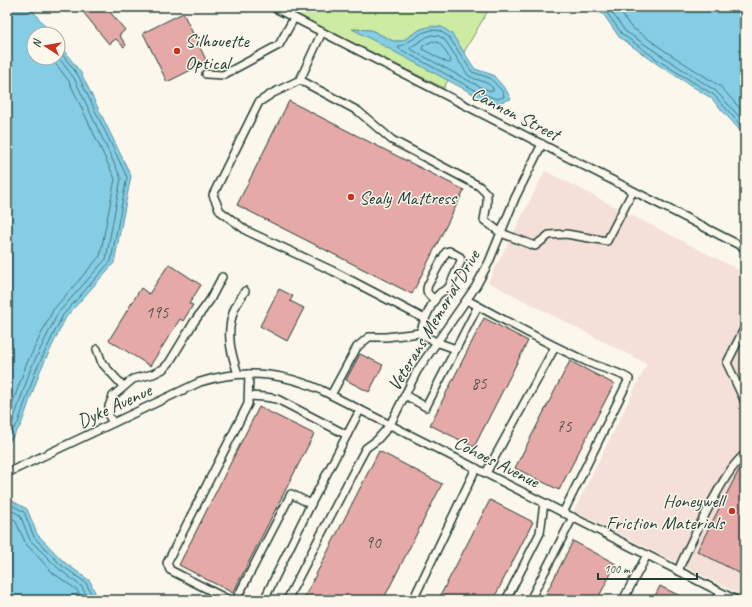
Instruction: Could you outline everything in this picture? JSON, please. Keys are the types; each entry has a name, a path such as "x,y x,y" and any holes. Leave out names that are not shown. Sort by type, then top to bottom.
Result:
{"street":[{"name":"Cannon Street","path":"273,7 745,248"},
{"path":"206,74 223,75 279,45 294,18"},
{"path":"322,32 300,80 273,93 259,102 213,195 220,211 248,231 333,271 425,319"},
{"path":"300,80 358,111 392,140 479,186 487,194 484,220 501,233 535,246 549,235 566,234 607,241 633,191"},
{"name":"Veterans Memorial Drive","path":"287,600 366,448 378,440 390,425 417,371 482,275 515,198 542,144"},
{"path":"420,333 434,300 440,292 449,287 461,261 460,257 449,251 446,252 426,290 427,294 434,300"},
{"path":"113,423 109,416 109,406 113,396 133,379 153,374 163,369 169,363 194,322 210,300 222,277"},
{"path":"238,374 232,356 229,333 233,312 245,291"},
{"path":"466,300 555,347 614,373 624,374 629,379 564,513"},
{"path":"405,395 426,407 478,306"},
{"path":"745,327 727,363 745,402"},
{"path":"331,395 357,347 369,337 386,337 420,333 436,342 456,349"},
{"path":"486,473 555,347"},
{"path":"97,349 102,362 124,386"},
{"name":"Cohoes Avenue","path":"238,374 278,376 307,384 736,600"},
{"name":"Dyke Avenue","path":"7,473 200,382 213,378 238,374"},
{"path":"228,600 170,570 167,563 248,404 250,374"},
{"path":"249,396 277,399 347,435"},
{"path":"264,600 311,504 360,410"},
{"path":"678,571 688,547 721,485 738,460 745,454"},
{"path":"413,600 476,468"},
{"path":"237,599 291,494 311,504"},
{"path":"506,600 540,533 544,503"},
{"path":"530,600 573,517"},
{"path":"622,600 647,555"},
{"path":"718,600 721,593"}],"shaded area":[{"path":"545,171 745,273 745,597 574,511 647,364 488,282"}],"green space":[{"path":"280,7 490,7 464,52 461,49 421,29 402,41 393,41 371,30 354,29 448,80 444,88"}],"water":[{"path":"7,7 30,7 45,26 26,26 26,66 66,66 66,53 81,73 131,176 114,263 66,317 40,371 21,425 7,445"},
{"path":"592,7 745,7 745,136 711,98 660,66 619,37 604,15"},
{"path":"431,26 442,27 452,34 475,69 493,75 506,90 511,99 497,103 479,97 352,29 371,30 393,41 402,41 421,29"},
{"path":"7,498 27,509 37,534 64,562 90,581 98,600 7,600"}],"building":[{"path":"79,7 106,7 125,30 119,35 126,45 124,47 116,39 109,44"},
{"name":"Silhouette Optical","path":"183,13 207,62 167,82 143,33"},
{"name":"Sealy Mattress","path":"289,101 464,190 412,294 237,205"},
{"path":"169,264 201,285 189,304 193,305 183,321 180,319 150,366 109,340 141,288 149,294"},
{"path":"279,289 293,296 290,301 304,308 287,341 260,326"},
{"path":"484,318 528,341 474,447 430,425"},
{"path":"360,354 383,365 369,392 346,380"},
{"path":"570,361 614,384 559,490 515,468"},
{"path":"259,407 314,434 233,593 179,565"},
{"path":"379,451 442,484 383,600 303,600"},
{"name":"Honeywell Friction Materials","path":"740,468 745,470 745,576 697,551"},
{"path":"490,500 533,522 493,600 438,600"},
{"path":"573,541 616,564 597,600 543,600"},
{"path":"660,586 688,600 653,600"}],"place":[{"name":"Silhouette Optical","path":"177,51"},
{"name":"Sealy Mattress","path":"351,197"},
{"name":"Honeywell Friction Materials","path":"732,511"}]}
